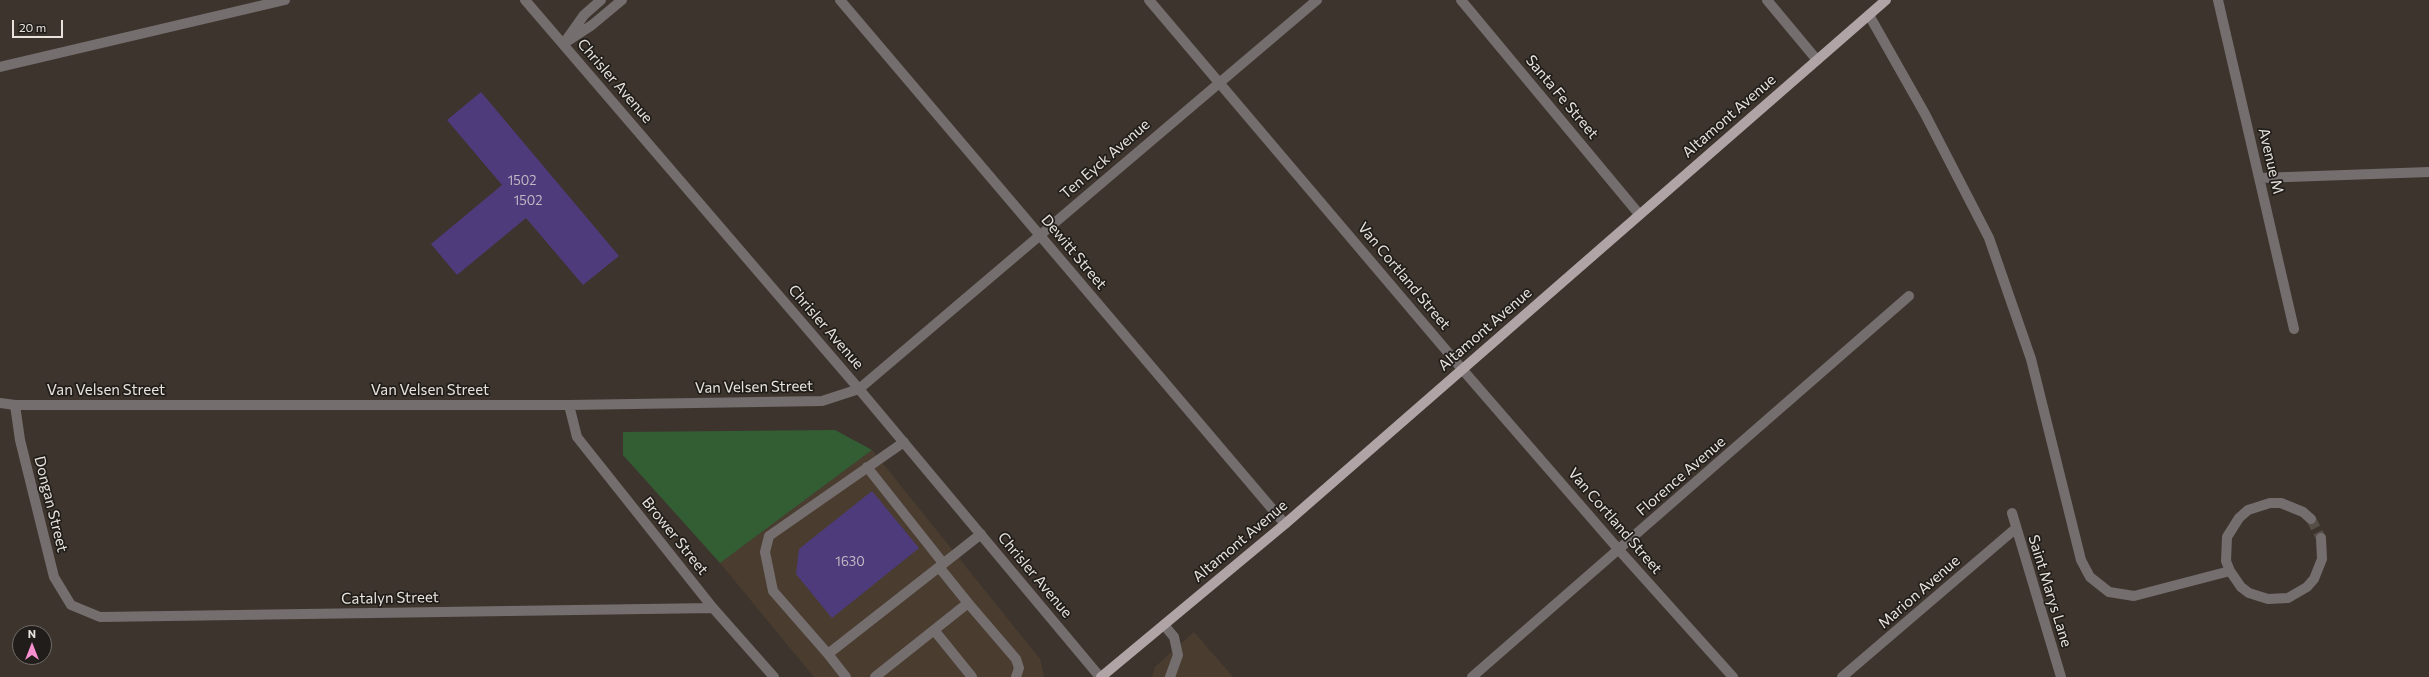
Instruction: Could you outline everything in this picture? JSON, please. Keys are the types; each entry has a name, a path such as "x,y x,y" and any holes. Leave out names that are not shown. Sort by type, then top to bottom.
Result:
{"main road":[{"name":"Altamont Avenue","path":"1100,677 1285,524 1886,0"}],"street":[{"path":"0,67 286,0"},
{"name":"Chrisler Avenue","path":"525,0 859,389 1100,677"},
{"path":"563,44 584,15 601,0"},
{"path":"563,44 592,25 622,0"},
{"name":"Dewitt Street","path":"840,0 1285,524"},
{"name":"Van Cortland Street","path":"1149,0 1462,369 1619,550 1733,677"},
{"name":"Ten Eyck Avenue","path":"859,389 1219,81 1317,0"},
{"name":"Santa Fe Street","path":"1461,0 1640,214"},
{"path":"1767,0 1817,60"},
{"name":"Avenue M","path":"2218,0 2294,329"},
{"path":"1868,15 1925,114 1989,238 2032,359 2081,560 2090,577 2109,592 2134,596 2230,571"},
{"path":"2260,178 2429,172"},
{"name":"Florence Avenue","path":"1472,677 1909,296"},
{"name":"Van Velsen Street","path":"0,403 15,405 569,405 822,401 859,389"},
{"name":"Dongan Street","path":"15,405 20,440 54,577 71,605"},
{"name":"Brower Street","path":"569,405 577,437 713,608 774,677"},
{"path":"846,677 773,591 765,552 769,536 904,442"},
{"path":"867,467 968,603 1016,659 1019,668 1016,677"},
{"path":"2311,519 2298,509 2281,503 2270,503 2248,510 2232,527 2227,537 2226,560 2230,571 2241,587 2249,593 2268,599 2288,598 2302,591 2314,579 2322,559 2321,538"},
{"name":"Saint Marys Lane","path":"2012,513 2061,677"},
{"name":"Marion Avenue","path":"1842,677 2016,529"},
{"path":"828,654 981,534"},
{"path":"875,677 968,603"},
{"name":"Catalyn Street","path":"71,605 100,617 713,608"},
{"path":"1164,625 1174,637 1178,655 1170,677"},
{"path":"934,630 972,677"}],"shaded area":[{"path":"872,450 1040,659 1044,677 814,677 720,563"},
{"path":"1194,632 1233,677 1152,677 1155,667"}],"green space":[{"path":"835,430 872,450 720,563 623,455 623,432"}],"building":[{"path":"481,92 619,256 583,285 526,218 457,275 431,244 502,185 447,120"},
{"path":"872,491 919,548 832,618 796,574 799,549"}],"tunnel":[{"path":"2311,519 2321,538"}]}
